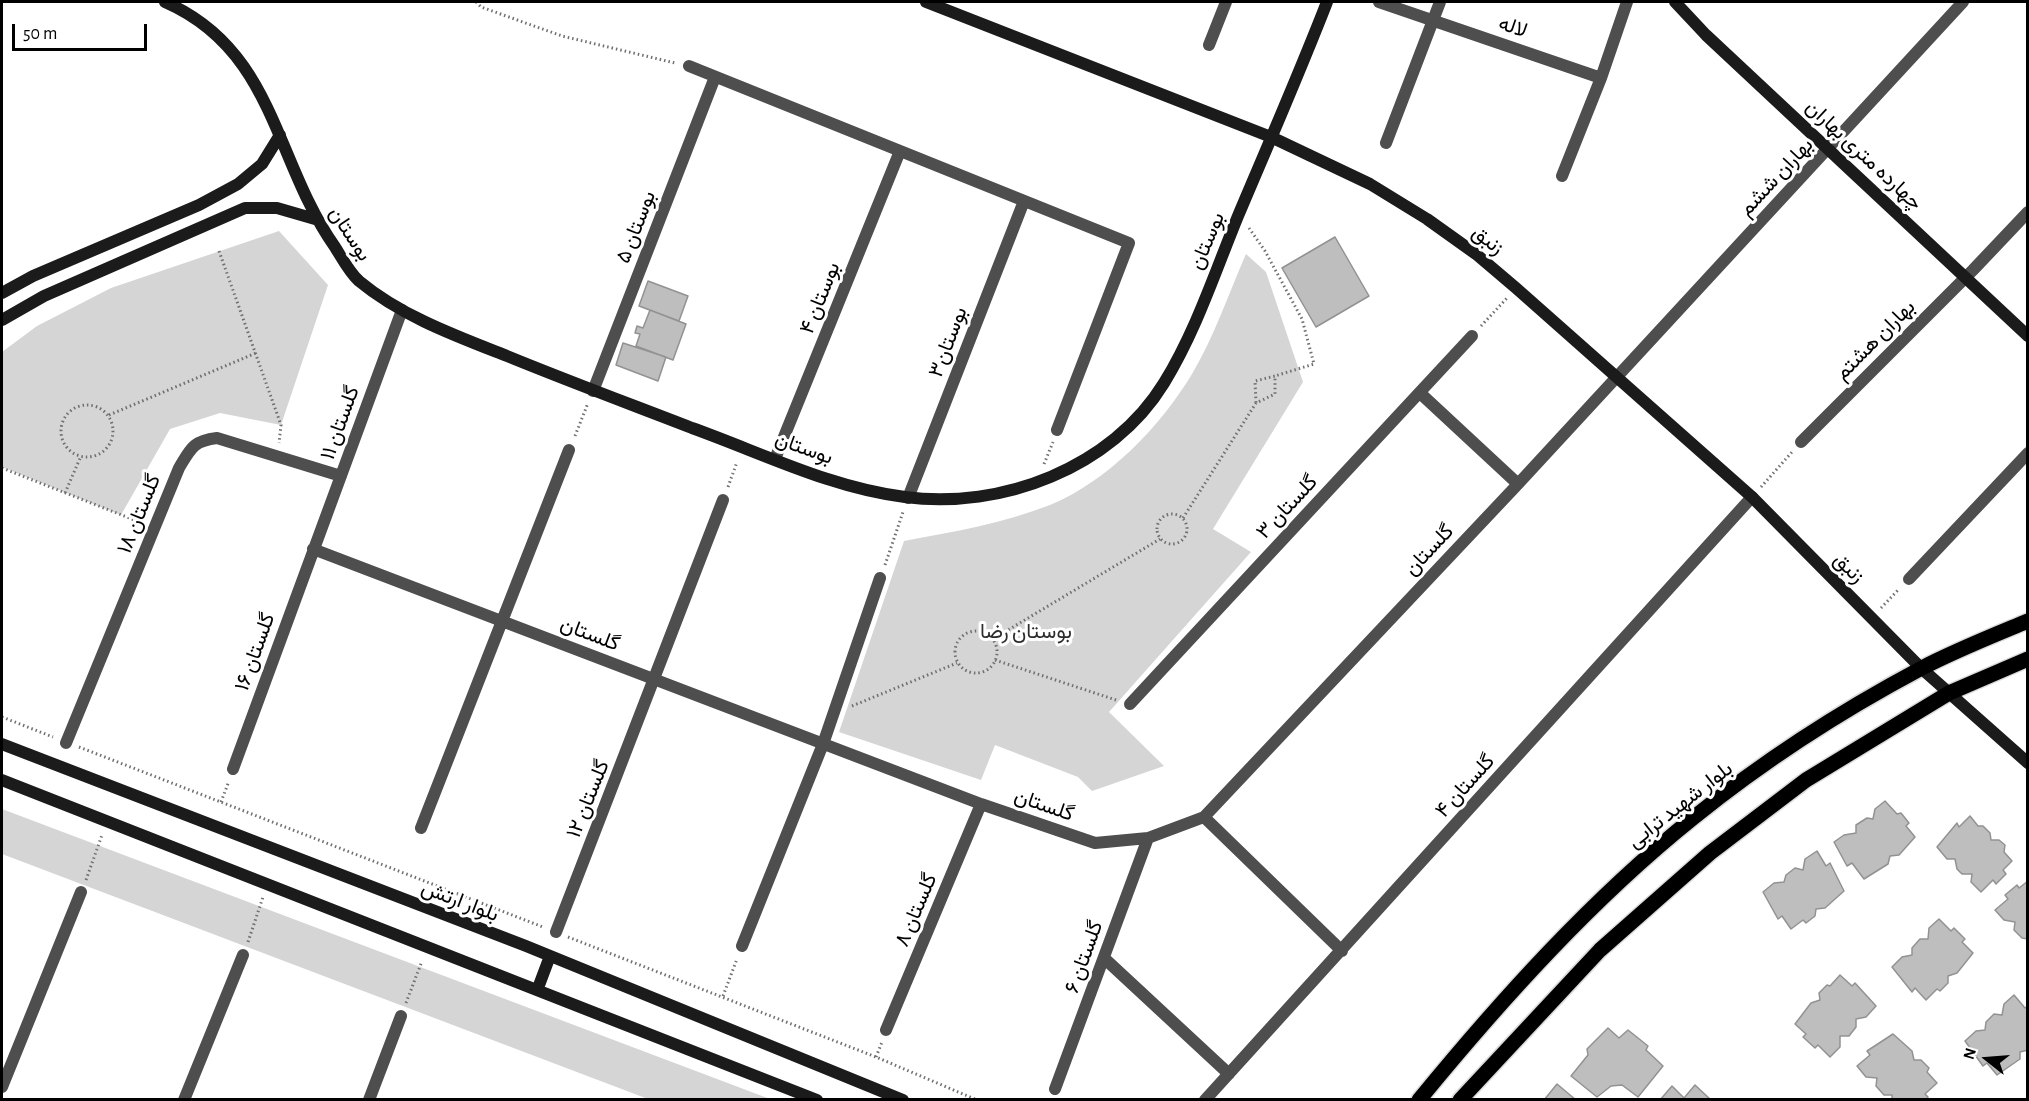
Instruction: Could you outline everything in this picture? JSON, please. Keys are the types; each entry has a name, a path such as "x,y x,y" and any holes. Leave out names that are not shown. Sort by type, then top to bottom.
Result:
{"main road":[{"name":"بلوار شهید ترابی","path":"1419,1100 1548,956 1621,881 1686,824 1778,757 1921,668 2028,621"},
{"path":"1460,1100 1571,979 1678,879 1806,780 1949,693 2028,659"}],"street":[{"name":"بوستان","path":"165,2 225,41 244,64 265,101 315,219 356,279 402,310 467,340 593,391 775,459 870,492 908,498 945,500 977,498 1008,492 1037,482 1106,445 1136,419 1152,401 1184,346 1327,2"},
{"name":"زنبق","path":"926,2 1271,137 1370,184 1427,219 1476,254 1516,288 1752,497 1921,668 2028,763"},
{"path":"1209,45 1226,2"},
{"name":"لاله","path":"1379,2 1601,78"},
{"path":"1386,143 1440,2"},
{"path":"1562,176 1601,78 1627,2"},
{"name":"چهارده متری بهاران","path":"1675,2 1706,34 2028,336"},
{"name":"بهاران ششم","path":"1616,378 1963,2"},
{"path":"689,66 1129,243 1057,430"},
{"name":"بوستان ۵","path":"593,391 715,77"},
{"path":"2,293 33,276 199,205 238,184 262,164 280,135"},
{"name":"بوستان ۴","path":"775,459 900,151"},
{"name":"بوستان۳","path":"908,498 1024,201"},
{"path":"199,205 209,207 213,212 210,224"},
{"path":"2,320 44,296 245,208 277,208 315,219"},
{"name":"بهاران هشتم","path":"1801,442 1967,277 2028,212"},
{"name":"گلستان ۱۱","path":"313,549 402,310"},
{"name":"گلستان ۳","path":"1130,704 1472,336"},
{"name":"گلستان","path":"313,549 981,804 1095,843 1148,838 1204,817 1616,378"},
{"path":"1420,393 1518,484"},
{"name":"گلستان ۱۸","path":"66,743 178,468 192,446 201,440 217,438 341,476"},
{"path":"421,828 569,450"},
{"path":"1909,579 2028,453"},
{"name":"گلستان ۴","path":"1205,1100 1752,497"},
{"name":"گلستان ۱۲","path":"556,932 723,500"},
{"name":"گلستان ۱۶","path":"233,769 313,549"},
{"path":"742,946 823,744 880,578"},
{"name":"بلوار ارتش","path":"2,744 550,956 903,1100"},
{"path":"2,780 538,988 817,1100"},
{"name":"گلستان ۸","path":"886,1030 981,804"},
{"path":"1204,817 1342,951"},
{"name":"گلستان ۶","path":"1055,1089 1148,838"},
{"path":"2,1087 81,892"},
{"path":"184,1100 243,955"},
{"path":"538,988 550,956"},
{"path":"1104,958 1229,1074"},
{"path":"369,1100 401,1016"}],"path":[{"path":"476,2 481,7 562,36 689,66"},
{"path":"1239,215 1265,251 1302,319 1314,364 1255,381 1256,403"},
{"path":"219,251 280,425 279,457"},
{"path":"1472,336 1516,288"},
{"path":"109,415 256,353"},
{"path":"1183,518 1256,403 1275,394 1275,376"},
{"path":"569,450 593,391"},
{"path":"88,404 96,406 109,415 114,432 112,441 99,454 81,456 66,446 61,429 67,414 88,404"},
{"path":"1037,482 1057,430"},
{"path":"1752,497 1801,442"},
{"path":"723,500 743,446"},
{"path":"65,494 81,456"},
{"path":"2,468 154,528"},
{"path":"880,578 908,498"},
{"path":"1160,539 1157,529 1160,520 1168,514 1183,518"},
{"path":"1160,539 1173,544 1182,540 1187,527 1183,518"},
{"path":"993,639 1160,539"},
{"path":"1871,618 1909,579"},
{"path":"981,631 993,639 996,646 995,660 987,670 967,672 957,663 954,650 956,643 966,632 981,631"},
{"path":"995,660 1130,704"},
{"path":"834,714 957,663"},
{"path":"2,717 723,996 977,1100"},
{"path":"221,802 233,769"},
{"path":"81,892 107,821"},
{"path":"243,955 268,884"},
{"path":"401,1016 428,945"},
{"path":"723,996 742,946"}],"green space":[{"path":"279,231 328,285 281,425 220,413 170,429 121,515 2,467 2,352 37,326 111,288"},
{"name":"بوستان رضا","path":"1246,254 1266,272 1303,382 1213,529 1251,552 1109,712 1164,766 1092,791 1078,777 995,745 981,780 839,732 904,541 1015,517 1050,505 1071,495 1112,467 1148,432 1192,374 1214,330"},
{"path":"2,809 770,1099 648,1099 2,854"}],"building":[{"path":"1335,237 1369,296 1316,327 1282,268"},
{"path":"648,281 688,296 679,321 639,306"},
{"path":"650,310 686,324 673,360 636,346 640,334 635,333 637,326 643,328"},
{"path":"623,343 666,357 658,381 616,365"},
{"path":"1885,801 1897,814 1901,813 1909,823 1906,826 1915,837 1899,855 1890,856 1888,864 1864,879 1852,863 1847,866 1834,842 1844,835 1856,833 1856,825 1867,818 1873,819 1875,809"},
{"path":"1970,816 1978,826 1983,826 1990,833 1991,840 1999,840 2005,845 2004,852 2012,861 2003,870 2006,874 1996,884 1993,880 1981,892 1971,882 1972,874 1962,874 1957,869 1955,859 1947,859 1937,847 1957,823 1959,827"},
{"path":"1817,851 1826,866 1830,863 1844,891 1825,908 1816,909 1815,916 1806,923 1803,920 1791,929 1782,916 1778,919 1763,892 1774,883 1784,882 1786,875 1795,868 1803,870 1805,859"},
{"path":"2028,881 2028,939 2022,938 2014,930 2015,922 2004,920 1995,910 2008,899 2005,895 2017,885 2019,888"},
{"path":"1939,919 1951,931 1954,928 1965,939 1962,942 1973,953 1957,973 1948,976 1948,983 1940,991 1937,989 1926,1000 1915,988 1912,992 1892,967 1902,957 1912,955 1912,948 1920,939 1928,939 1929,928"},
{"path":"1840,975 1852,986 1855,983 1876,1006 1866,1017 1856,1019 1856,1027 1849,1036 1840,1036 1840,1047 1830,1057 1818,1045 1815,1048 1803,1037 1806,1034 1795,1024 1811,1003 1820,1000 1819,993 1827,985 1830,986"},
{"path":"2014,995 2025,1008 2028,1006 2028,1050 2020,1052 2020,1059 1997,1075 1987,1063 1983,1066 1965,1041 1976,1031 1985,1030 1986,1022 1994,1014 2002,1015 2004,1004"},
{"path":"1608,1028 1619,1038 1628,1030 1648,1046 1646,1050 1663,1066 1638,1097 1622,1085 1611,1086 1597,1097 1571,1076 1588,1055 1587,1049"},
{"path":"1893,1034 1912,1051 1914,1060 1921,1060 1929,1068 1927,1072 1937,1083 1925,1094 1928,1097 1926,1100 1892,1100 1892,1095 1884,1095 1876,1086 1877,1078 1866,1077 1857,1066 1870,1055 1867,1051"},
{"path":"1557,1084 1576,1100 1544,1100"},
{"path":"1695,1085 1711,1100 1660,1100 1672,1086 1684,1098"}]}
